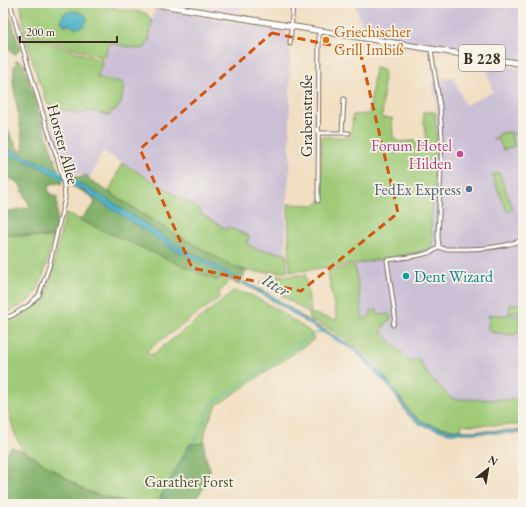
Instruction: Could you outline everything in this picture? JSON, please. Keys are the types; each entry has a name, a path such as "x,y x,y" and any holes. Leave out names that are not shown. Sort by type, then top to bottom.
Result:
{"main road":[{"name":"B 228","path":"149,3 523,64"}],"street":[{"name":"Horster Allee","path":"3,319 14,315 29,305 39,295 49,267 65,198 60,169 10,3"},
{"path":"290,44 293,3"},
{"name":"Grabenstraße","path":"318,201 319,31"},
{"path":"431,50 440,107 442,138 438,237 439,247"},
{"path":"342,133 344,99"},
{"path":"318,133 349,133"},
{"path":"439,247 444,249 479,249 505,246 523,240"},
{"path":"393,325 395,316 387,260 429,253 437,250 439,247"}],"highlighted area":[{"path":"272,33 360,51 398,213 301,291 192,268 140,149"}],"shaded area":[{"path":"209,3 243,3 241,13 208,8"},
{"path":"354,3 523,3 523,60 367,36"},
{"path":"155,9 284,31 290,43 290,169 286,203 286,254 256,249 247,244 249,236 229,227 227,229 200,213 201,210 103,151 89,179 66,166 50,122 49,107 80,114 89,111 109,115 97,77 109,43 134,48 149,39"},
{"path":"488,63 523,69 523,400 452,399 428,375 418,359 410,362 381,332 363,320 355,264 425,251 433,247 431,224 437,153 437,104 431,82 453,77 465,105 493,92 487,71"}],"green space":[{"path":"3,3 7,4 20,50 14,55 9,48 10,41 5,26"},
{"path":"21,3 86,3 146,13 152,21 149,40 144,49 109,43 104,58 24,32"},
{"path":"25,34 103,61 97,77 124,83 121,104 114,111 111,111 109,115 89,111 81,114 49,107 35,70"},
{"path":"16,60 23,63 62,182 61,184 57,182 57,184 53,183 48,187 49,193 57,197 57,222 53,237 3,234 3,212 30,207 19,183 3,175 3,122 18,149 24,151 13,83 14,66 16,64"},
{"path":"375,68 384,70 382,118 392,118 393,137 398,142 426,140 423,112 435,112 437,153 431,224 433,247 425,251 355,264 290,272 288,204 315,205 321,201 321,137 351,137 353,115 369,114"},
{"path":"506,132 514,133 511,136 515,146 503,150 499,140 492,139 497,137 499,134"},
{"path":"122,163 201,210 200,213 226,229 228,227 249,236 247,244 256,249 287,254 287,272 253,272 234,267 158,224 109,192"},
{"path":"67,172 79,178 86,175 93,182 158,224 234,267 244,270 245,273 239,285 221,276 217,281 79,220 95,202 91,196 70,185"},
{"path":"499,173 513,209 507,212 492,175"},
{"path":"65,213 217,280 221,278 228,282 219,293 219,298 146,351 152,355 233,291 251,295 278,310 309,331 313,337 313,340 217,405 208,422 204,442 190,444 157,504 131,504 86,491 24,451 16,437 3,393 3,322 46,298"},
{"path":"3,235 52,238 45,269 36,291 26,302 3,315"},
{"path":"355,266 363,320 366,317 371,316 370,311 377,310 377,315 389,314 392,317 386,324 383,325 384,328 381,331 410,362 418,358 428,375 452,399 523,400 523,425 462,424 461,430 436,426 422,421 403,402 379,368 368,356 343,337 308,318 310,314 269,287 269,275 292,276 305,274 311,313 337,320 328,274 329,270"},
{"path":"510,304 521,304 520,315 512,312 512,315 520,319 519,332 514,335 490,332 488,328 489,315 509,315"},
{"name":"Garather Forst","path":"204,442 205,455 210,469 206,485 192,504 157,504 190,444"},
{"name":"Garather Forst","path":"11,447 24,451 86,491 131,504 3,504 3,457"}],"water":[{"path":"75,11 84,14 87,18 84,26 75,28 62,23 61,20 64,14"},
{"path":"3,148 53,167 55,175 35,165 3,153"},
{"path":"70,178 114,203 175,244 241,279 240,282 172,248 70,182"},
{"path":"244,281 274,297 306,319 357,349 375,366 393,388 410,413 422,422 445,429 472,431 523,430 523,433 449,433 421,425 408,415 391,389 355,351 264,295 243,284"}],"waterway":[{"name":"Itter","path":"48,168 76,184"},
{"path":"160,504 190,450 212,404 314,333 324,332"}],"place":[{"name":"Griechischer Grill Imbiß","path":"326,40"},
{"name":"Forum Hotel Hilden","path":"460,154"},
{"name":"FedEx Express","path":"469,189"},
{"name":"Dent Wizard","path":"406,276"}]}
